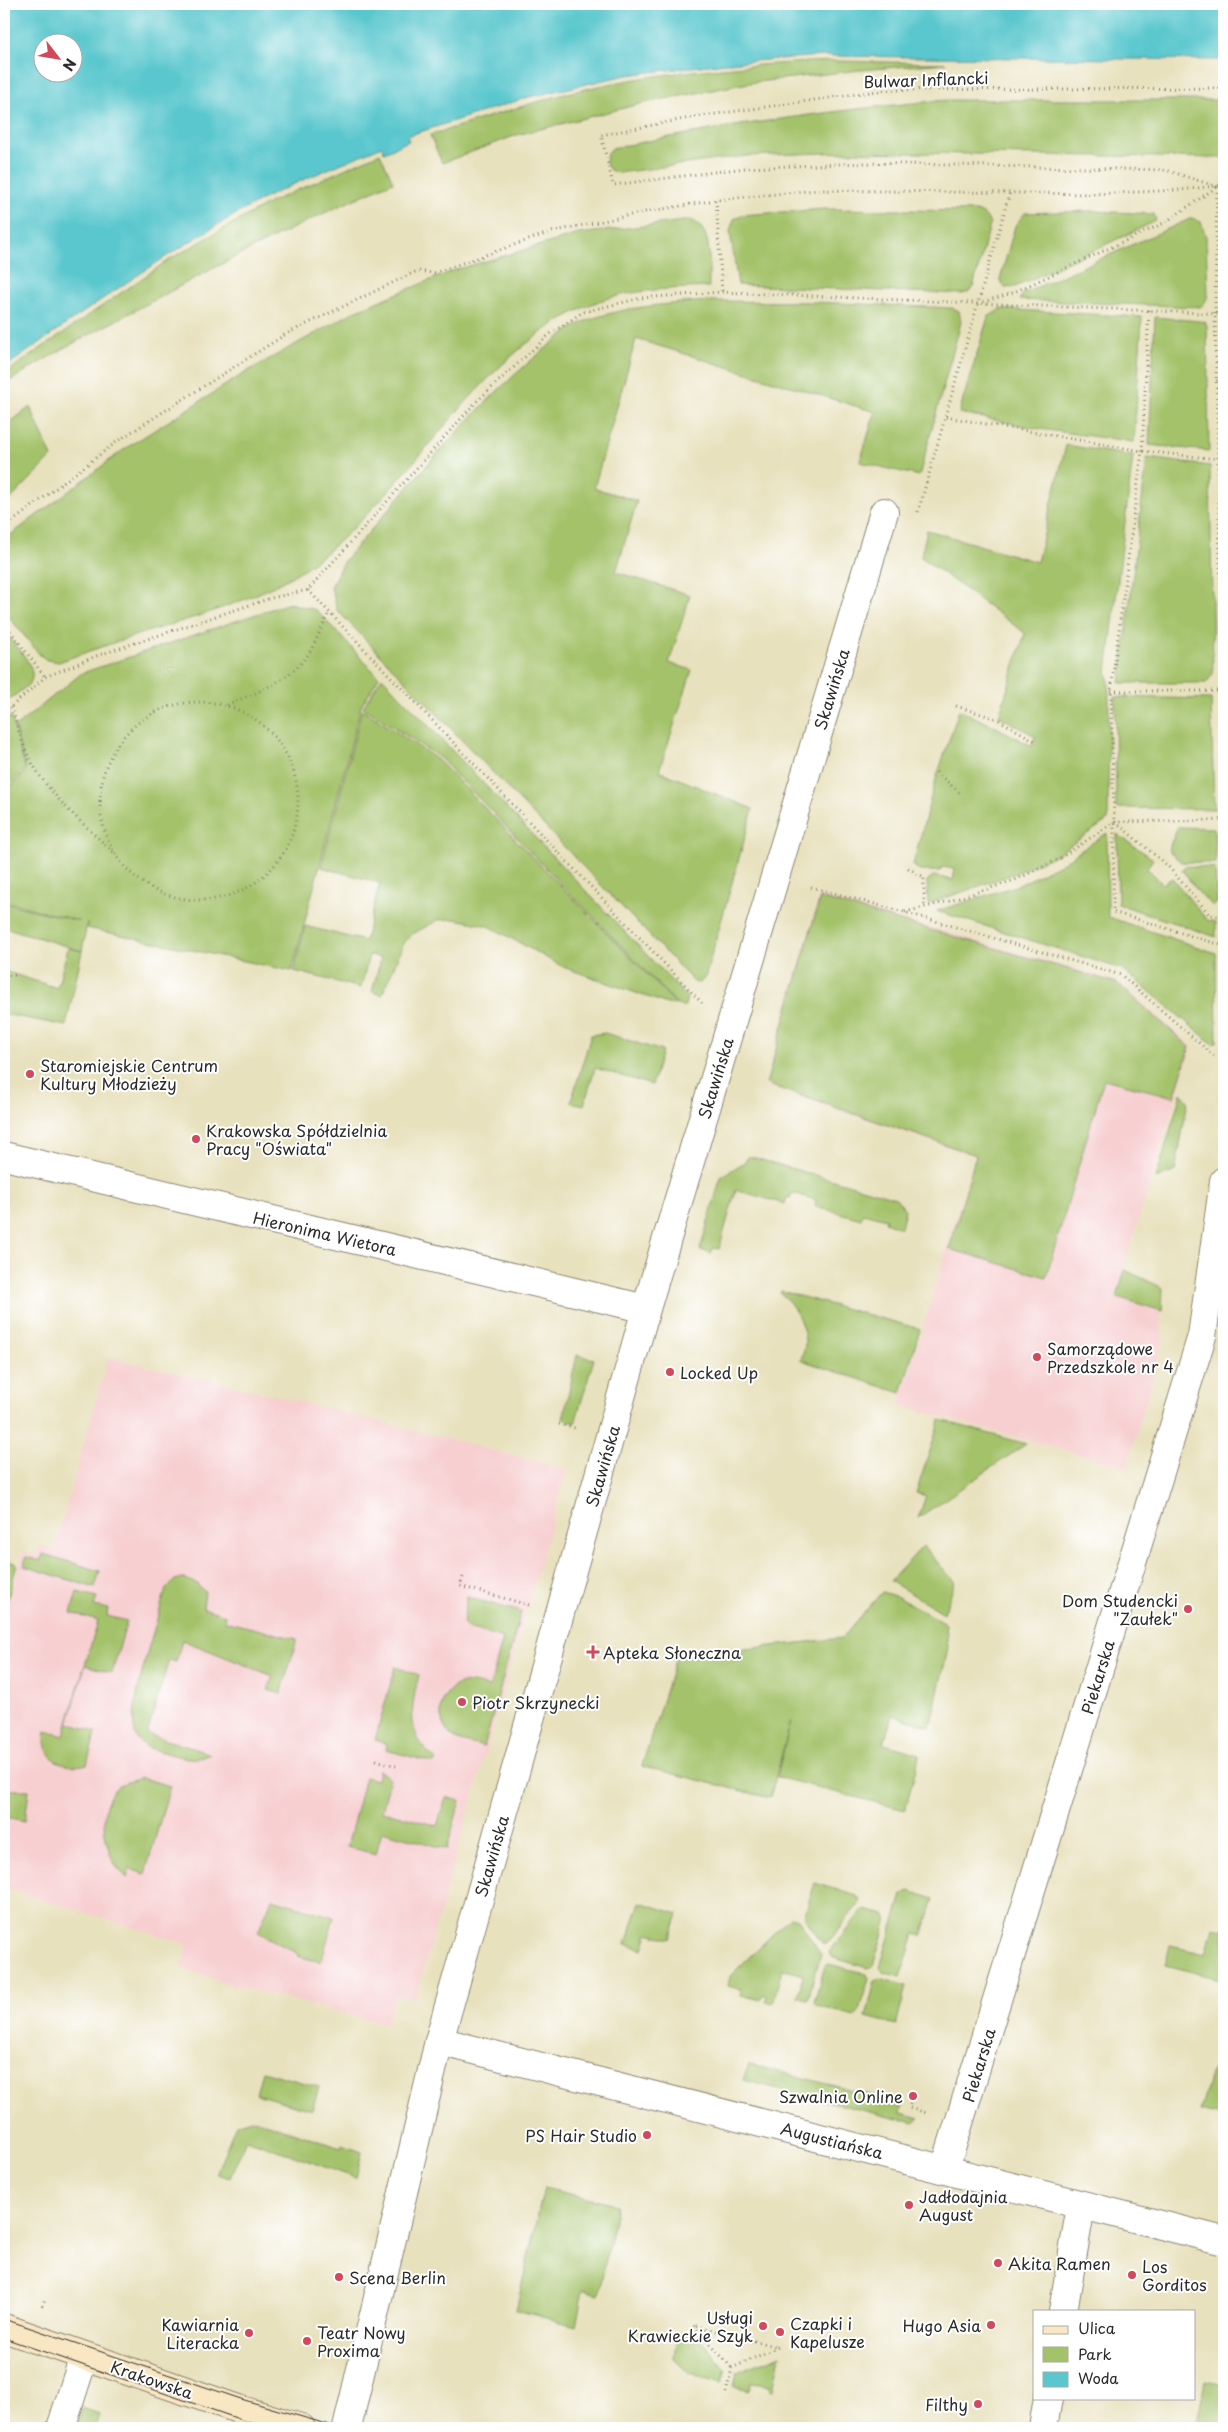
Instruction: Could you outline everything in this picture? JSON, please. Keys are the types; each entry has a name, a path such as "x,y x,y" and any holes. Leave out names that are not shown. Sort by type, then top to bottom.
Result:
{"street":[{"name":"Skawińska","path":"347,2428 439,2041 646,1309 884,512"},
{"name":"Hieronima Wietora","path":"4,1156 646,1309"},
{"name":"Piekarska","path":"945,2168 1202,1336 1224,1181"},
{"name":"Augustiańska","path":"439,2041 945,2168 1081,2206 1224,2241"},
{"path":"1063,2310 1081,2206"},
{"name":"Krakowska","path":"4,2328 301,2428"},
{"path":"61,2428 84,2356"},
{"path":"1043,2428 1048,2400"}],"path":[{"name":"Bulwar Inflancki","path":"1217,187 1166,170 863,163 745,168 613,185 601,136 695,117 885,90 1224,88"},
{"path":"4,528 119,440 286,334 417,270 434,273 551,232 645,212 716,200 816,190 1093,194 1217,187 1224,185"},
{"path":"1217,187 1224,189"},
{"path":"980,303 1012,293 1164,223 1217,187"},
{"path":"1217,187 1215,314 1224,755"},
{"path":"915,522 970,328 980,303 1010,192"},
{"path":"716,200 722,292"},
{"path":"4,713 45,677 99,655 291,593 308,590 475,403 550,334 583,312 641,298 722,292 1224,314"},
{"path":"1149,310 1142,451 1111,690 1114,822 1112,912 1224,944 1224,897"},
{"path":"1216,382 1224,371"},
{"path":"946,417 1142,451 1217,459"},
{"path":"308,590 702,1003"},
{"path":"227,705 267,689 290,674 312,649 329,613"},
{"path":"4,623 45,677"},
{"path":"1111,690 1223,691"},
{"path":"12,706 23,744 44,783 63,806 116,855 135,876 158,891 174,897 196,900 218,898 240,891 259,880 274,864 286,848 294,830 297,796 293,770 285,751 268,729 248,715 227,705 195,702 164,708 147,716 121,739 105,770 100,804 102,822 116,855"},
{"path":"956,706 997,720 1036,742"},
{"path":"936,772 961,794"},
{"path":"904,912 1016,880 1059,859 1114,822 1224,820"},
{"path":"1114,822 1167,865 1210,915 1224,918"},
{"path":"908,868 924,876 924,907"},
{"path":"811,887 1121,975 1214,1056"},
{"path":"4,976 17,975"},
{"path":"559,1424 584,1431"},
{"path":"462,1577 460,1586 534,1607"},
{"path":"376,1760 396,1766"},
{"path":"910,2104 909,2108 928,2113"},
{"path":"42,2306 44,2299"},
{"path":"693,2325 778,2347 732,2368 726,2360 693,2325"},
{"path":"726,2393 732,2368"}],"shaded area":[{"path":"819,896 1118,981 1192,1046 1115,1297 1160,1311 1163,1343 1127,1467 899,1405 975,1156 765,1085"},
{"path":"108,1357 291,1399 567,1469 415,1999 395,1994 387,2024 232,1985 181,1968 188,1944 4,1888 4,1618 23,1551 37,1556 39,1546 54,1550"}],"green space":[{"path":"831,61 946,63 860,70 749,83 644,103 517,135 442,163 430,135 528,104 594,87 661,75 729,67"},
{"path":"948,100 1224,100 1224,158 849,152 746,156 618,173 610,170 606,164 607,153 612,148 654,140 822,113"},
{"path":"380,153 393,182 300,225 209,271 75,342 4,385 4,374 170,259 271,202"},
{"path":"825,209 975,211 985,215 990,225 973,287 969,292 962,294 738,285 730,231 734,219 741,215"},
{"path":"1093,211 1154,214 1156,221 1015,287 1005,288 1000,280 1015,226 1025,213"},
{"path":"1192,218 1201,222 1206,237 1208,296 1200,307 1019,300 1024,293"},
{"path":"691,220 699,225 707,240 709,249 709,287 645,291 613,297 583,308 544,331 508,359 475,392 382,499 349,532 315,561 296,574 231,605 59,662 47,660 40,655 4,611 4,540 126,448 248,371 357,310 455,270 579,234"},
{"path":"709,301 813,302 952,308 959,311 961,322 919,476 860,462 875,412 636,339 594,488 637,501 616,572 690,595 669,663 692,670 659,771 753,809 705,978 699,983 694,982 337,610 331,587 343,562 458,431 508,381 572,328 586,321 616,312 647,306"},
{"path":"1001,309 1142,317 1134,442 1040,429 959,413 988,317"},
{"path":"1155,317 1205,322 1207,326 1209,451 1149,445"},
{"path":"30,407 52,457 4,506 4,427"},
{"path":"1066,445 1133,456 1107,672 1109,682 1108,820 1056,855 1013,874 928,904 927,881 933,876 953,880 955,869 942,867 940,871 920,871 913,865 935,782 959,710 1032,746 1035,736 999,716 1025,633 921,557 927,530 1037,562"},
{"path":"1147,458 1210,466 1213,674 1206,683 1120,683"},
{"path":"289,603 316,610 379,677 361,706 292,971 87,928 87,923 82,951 4,927 4,903 79,921 4,901 4,793 26,770 15,727 82,673"},
{"path":"4,631 25,657 32,672 32,678 26,687 4,703"},
{"path":"382,677 687,997 685,1006 679,1006 440,758 363,707"},
{"path":"1115,697 1211,699 1214,809 1116,808"},
{"path":"362,709 438,760 677,1005 667,1004 563,967 489,926 456,919 438,920 411,935 404,943 382,995 372,992 381,958 369,955 361,988 294,971 305,926 365,941 380,883 321,867"},
{"path":"11,716 25,769 4,790 4,722"},
{"path":"1178,827 1214,828 1216,863 1181,862 1168,850"},
{"path":"1107,833 1108,917 1216,953 1217,1042 1213,1044 1122,969 937,911 1019,885 1064,862"},
{"path":"1117,834 1153,859 1147,868 1163,884 1172,878 1207,920 1216,922 1216,937 1118,904"},
{"path":"1185,866 1215,868 1217,903 1213,906 1199,893 1182,870"},
{"path":"820,898 1117,983 1190,1047 1174,1097 1104,1079 1046,1277 949,1249 976,1155 766,1084"},
{"path":"68,948 82,951 66,1026 4,1014 4,971 57,988"},
{"path":"605,1033 662,1051 652,1085 595,1068 584,1105 571,1102 591,1035"},
{"path":"1181,1093 1188,1101 1175,1171 1156,1179"},
{"path":"748,1156 896,1198 905,1210 901,1228 885,1222 886,1219 863,1213 861,1219 815,1206 816,1200 792,1193 790,1198 787,1197 785,1204 736,1190 719,1249 713,1248 711,1253 700,1250 721,1177 746,1161"},
{"path":"1125,1270 1163,1288 1162,1311 1117,1297"},
{"path":"781,1291 920,1329 901,1393 801,1360 805,1338 801,1323 790,1303 780,1293"},
{"path":"577,1355 594,1359 575,1423 563,1419"},
{"path":"940,1420 1026,1444 918,1518 926,1496 916,1493"},
{"path":"923,1546 955,1582 944,1613 890,1581"},
{"path":"43,1554 100,1571 95,1588 24,1566 26,1557 41,1561"},
{"path":"4,1559 17,1564 4,1612"},
{"path":"183,1578 197,1584 205,1592 203,1608 225,1615 224,1621 297,1639 281,1694 268,1690 273,1676 182,1640 176,1662 169,1660 147,1734 211,1754 199,1758 176,1756 145,1746 137,1738 134,1727 138,1689 166,1589 175,1580"},
{"path":"77,1592 97,1597 94,1606 108,1609 107,1616 127,1621 112,1673 85,1665 68,1723 96,1732 87,1764 70,1766 62,1764 50,1755 46,1749 45,1740 46,1731 64,1736 98,1621 71,1613"},
{"path":"882,1592 898,1597 946,1624 948,1649 930,1727 892,1715 884,1744 920,1754 905,1810 777,1777 791,1720 770,1798 642,1766 676,1657 842,1638"},
{"path":"467,1597 521,1612 484,1747 454,1738 447,1732 441,1716 441,1707 444,1699 455,1686 463,1683 473,1683 490,1687 503,1638 468,1628 463,1623"},
{"path":"395,1667 419,1675 414,1698 413,1720 419,1741 436,1759 434,1763 386,1750 387,1744 375,1740"},
{"path":"379,1770 390,1779 382,1811 437,1826 446,1797 460,1801 447,1849 382,1831 376,1854 347,1847 365,1777 377,1780"},
{"path":"141,1778 170,1786 145,1874 130,1869 127,1878 115,1865 110,1854 105,1835 104,1814 110,1796 116,1788"},
{"path":"4,1783 11,1790 29,1790 25,1821 10,1818 4,1807"},
{"path":"815,1883 857,1896 861,1901 827,1944 823,1944 805,1918"},
{"path":"909,1891 934,1899 922,1936 914,1934 901,1977 883,1972 880,1967 902,1895"},
{"path":"272,1899 334,1917 321,1962 297,1956 298,1954 258,1932"},
{"path":"640,1902 678,1914 670,1939 648,1933 643,1949 626,1944"},
{"path":"865,1910 885,1915 887,1919 873,1966 868,1968 831,1957 829,1952 861,1912"},
{"path":"790,1917 798,1919 821,1954 808,1999 798,1997 803,1975 782,1969 773,2003 766,2001 767,1996 763,1995 761,2000 741,1995 742,1990 728,1986 730,1976"},
{"path":"1213,1927 1224,1929 1224,1980 1165,1965 1170,1946 1206,1954"},
{"path":"829,1964 867,1974 869,1979 858,2013 854,2016 817,2006 814,2002 825,1966"},
{"path":"879,1978 907,1986 896,2025 866,2017 875,1981"},
{"path":"1224,2051 1224,2100 1220,2116 1200,2111 1212,2071"},
{"path":"749,2064 902,2103 900,2113 920,2118 914,2123 743,2080"},
{"path":"262,2071 319,2087 312,2110 256,2094"},
{"path":"252,2119 341,2148 342,2145 362,2152 356,2178 246,2139 230,2178 216,2174 236,2124"},
{"path":"544,2188 617,2205 599,2294 583,2290 576,2326 516,2310"},
{"path":"677,2332 697,2336 726,2369 722,2383 689,2373 674,2359"},
{"path":"780,2355 773,2390 769,2390 770,2385 751,2383 749,2390 734,2386 737,2372"},
{"path":"1205,2381 1224,2385 1224,2428 1196,2428"},
{"path":"83,2408 99,2414 95,2428 76,2428"}],"water":[{"path":"4,4 1224,4 1224,60 822,56 725,63 626,75 529,97 407,136 409,141 384,152 382,146 267,197 199,236 100,300 4,368"}],"tram line":[{"path":"4,2319 241,2399 340,2428"},
{"path":"4,2338 265,2428"}],"place":[{"name":"Staromiejskie Centrum Kultury Młodzieży","path":"30,1074"},
{"name":"Krakowska Spółdzielnia Pracy \"Oświata\"","path":"196,1139"},
{"name":"Samorządowe Przedszkole nr 4","path":"1037,1357"},
{"name":"Locked Up","path":"670,1372"},
{"name":"Dom Studencki \"Zaułek\"","path":"1188,1609"},
{"name":"Apteka Słoneczna","path":"593,1652"},
{"name":"Piotr Skrzynecki","path":"462,1702"},
{"name":"Szwalnia Online","path":"913,2096"},
{"name":"PS Hair Studio","path":"647,2135"},
{"name":"Jadłodajnia August","path":"909,2205"},
{"name":"Akita Ramen","path":"998,2263"},
{"name":"Los Gorditos","path":"1132,2275"},
{"name":"Scena Berlin","path":"339,2277"},
{"name":"Hugo Asia","path":"991,2325"},
{"name":"Usługi Krawieckie Szyk","path":"763,2326"},
{"name":"Czapki i Kapelusze","path":"780,2332"},
{"name":"Kawiarnia Literacka","path":"249,2333"},
{"name":"Teatr Nowy Proxima","path":"307,2341"},
{"name":"Filthy","path":"978,2404"}]}
